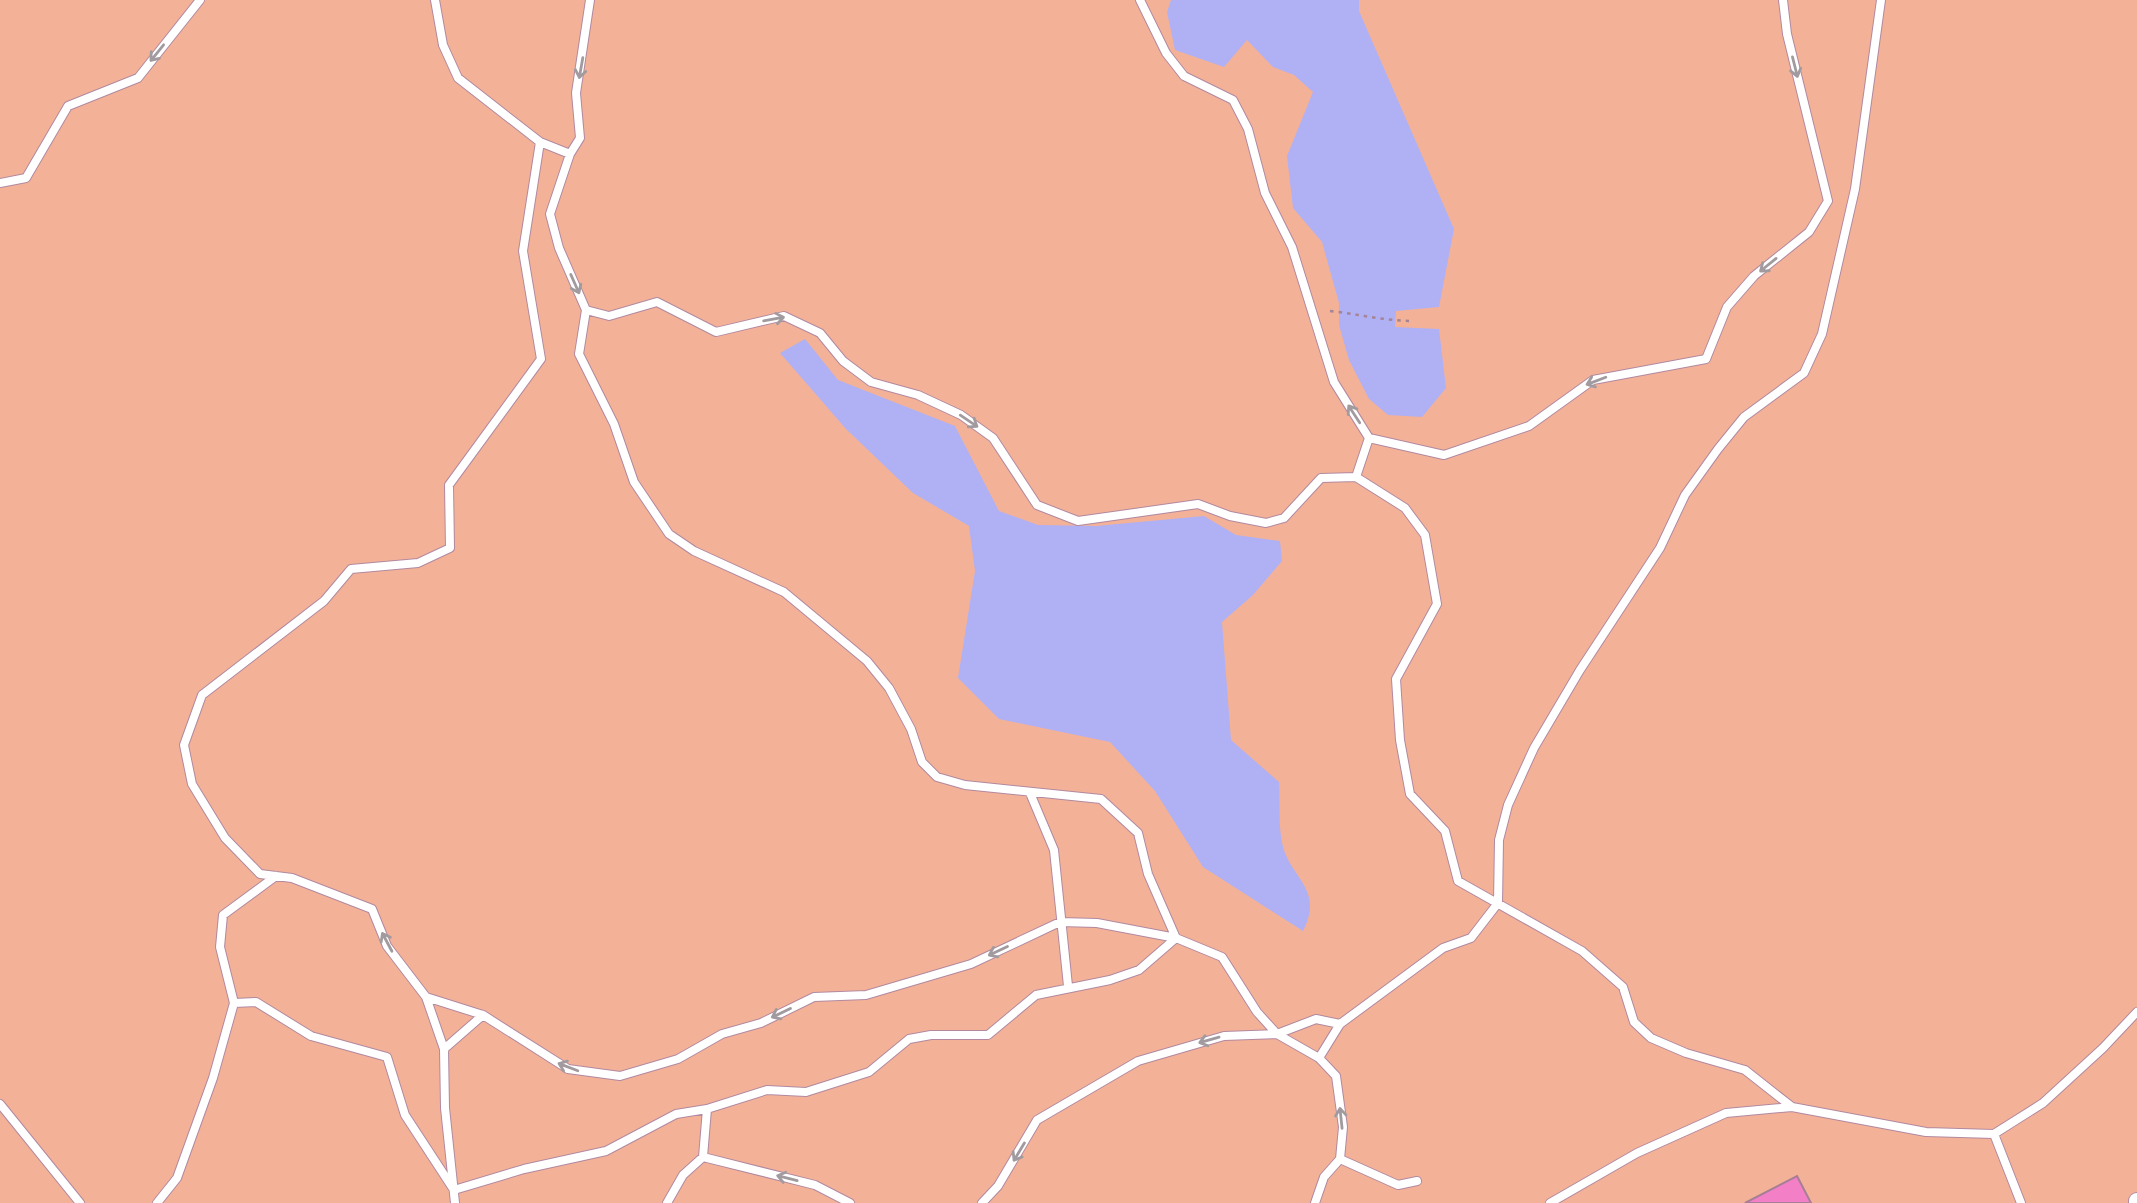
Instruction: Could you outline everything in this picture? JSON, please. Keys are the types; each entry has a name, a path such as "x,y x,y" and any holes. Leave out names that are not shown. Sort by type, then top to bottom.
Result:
{"lane":[{"path":"0,183 26,178 68,106 138,78 200,0"},
{"path":"435,0 443,45 458,78 540,142 570,154"},
{"path":"590,0 576,93 580,138 570,154 550,214 559,248 586,310 579,354 614,424 634,482 669,534 694,551 784,592 867,661 889,688 911,729 922,762 937,777 965,785 1101,799 1138,833 1147,873 1176,938"},
{"path":"1140,0 1166,53 1184,76 1233,100 1248,129 1265,193 1292,247 1334,383 1369,438 1444,455 1529,426 1593,380 1706,359 1727,307 1754,276 1809,232 1828,201 1787,34 1783,0"},
{"path":"1320,1058 1340,1024 1443,948 1471,938 1498,903 1499,840 1508,805 1534,748 1580,670 1660,548 1685,495 1744,417 1804,373 1822,334 1855,189 1881,0"},
{"path":"455,1203 445,1108 444,1049 426,997 387,946 372,909 338,893 260,874 225,838 192,784 184,745 202,695 324,601 351,569 418,563 450,548 449,485 541,359 523,251 540,142"},
{"path":"586,310 609,316 657,302 716,332 784,316 820,333 843,361 871,382 918,395 961,415 993,438 1037,505 1077,521 1198,504 1230,516 1266,523 1283,518 1321,478 1356,477 1405,508 1425,535 1437,604 1396,679 1400,740 1410,794 1446,831 1458,881 1582,951 1623,987 1634,1021 1651,1038 1686,1053 1745,1070 1792,1107"},
{"path":"1356,477 1369,438"},
{"path":"1030,793 1054,850 1068,986"},
{"path":"156,1203 177,1178 213,1078 234,1003 220,947 223,915 276,876"},
{"path":"426,997 483,1015 568,1069 621,1076 678,1059 722,1034 761,1023 814,997 866,995 971,964 1060,922 1097,923 1176,938 1222,957 1257,1012 1277,1034 1320,1058 1336,1076 1343,1126 1340,1159 1324,1177 1315,1203"},
{"path":"454,1190 524,1169 606,1150 676,1114 707,1109 767,1090 806,1092 869,1072 909,1039 930,1035 988,1035 1036,995 1068,986 1110,980 1139,970 1176,938"},
{"path":"234,1003 256,1002 311,1036 387,1057 405,1115 454,1190"},
{"path":"1550,1203 1637,1153 1726,1113 1792,1107 1926,1132 1994,1134 2043,1103 2103,1048 2137,1012"},
{"path":"444,1049 483,1015"},
{"path":"982,1203 998,1186 1038,1120 1138,1061 1224,1036 1277,1034 1316,1019 1340,1024"},
{"path":"0,1104 80,1203"},
{"path":"667,1203 683,1175 703,1157 707,1109"},
{"path":"1994,1134 2021,1203"},
{"path":"703,1157 815,1185 850,1203"},
{"path":"1340,1159 1398,1185 1417,1181"}],"path":[{"path":"1330,311 1362,314 1375,320 1409,321"}],"shaded area":[{"path":"0,0 2137,0 2137,1203 0,1203"}],"water":[{"path":"1171,0 1359,0 1359,11 1454,229 1439,307 1396,311 1395,327 1439,329 1446,388 1422,417 1388,415 1369,399 1349,360 1339,325 1339,303 1322,242 1293,208 1287,156 1313,92 1294,75 1273,67 1247,40 1224,67 1175,50 1167,12"},
{"path":"805,339 838,380 955,426 999,511 1038,525 1096,526 1204,516 1236,535 1280,541 1282,561 1253,595 1222,622 1231,740 1279,782 1283,847 1304,886 1310,905 1309,917 1303,931 1203,867 1155,791 1110,742 999,719 958,678 975,571 969,526 913,493 846,429 780,353"}],"building":[{"path":"1797,1176 1811,1203 1745,1203"}]}
